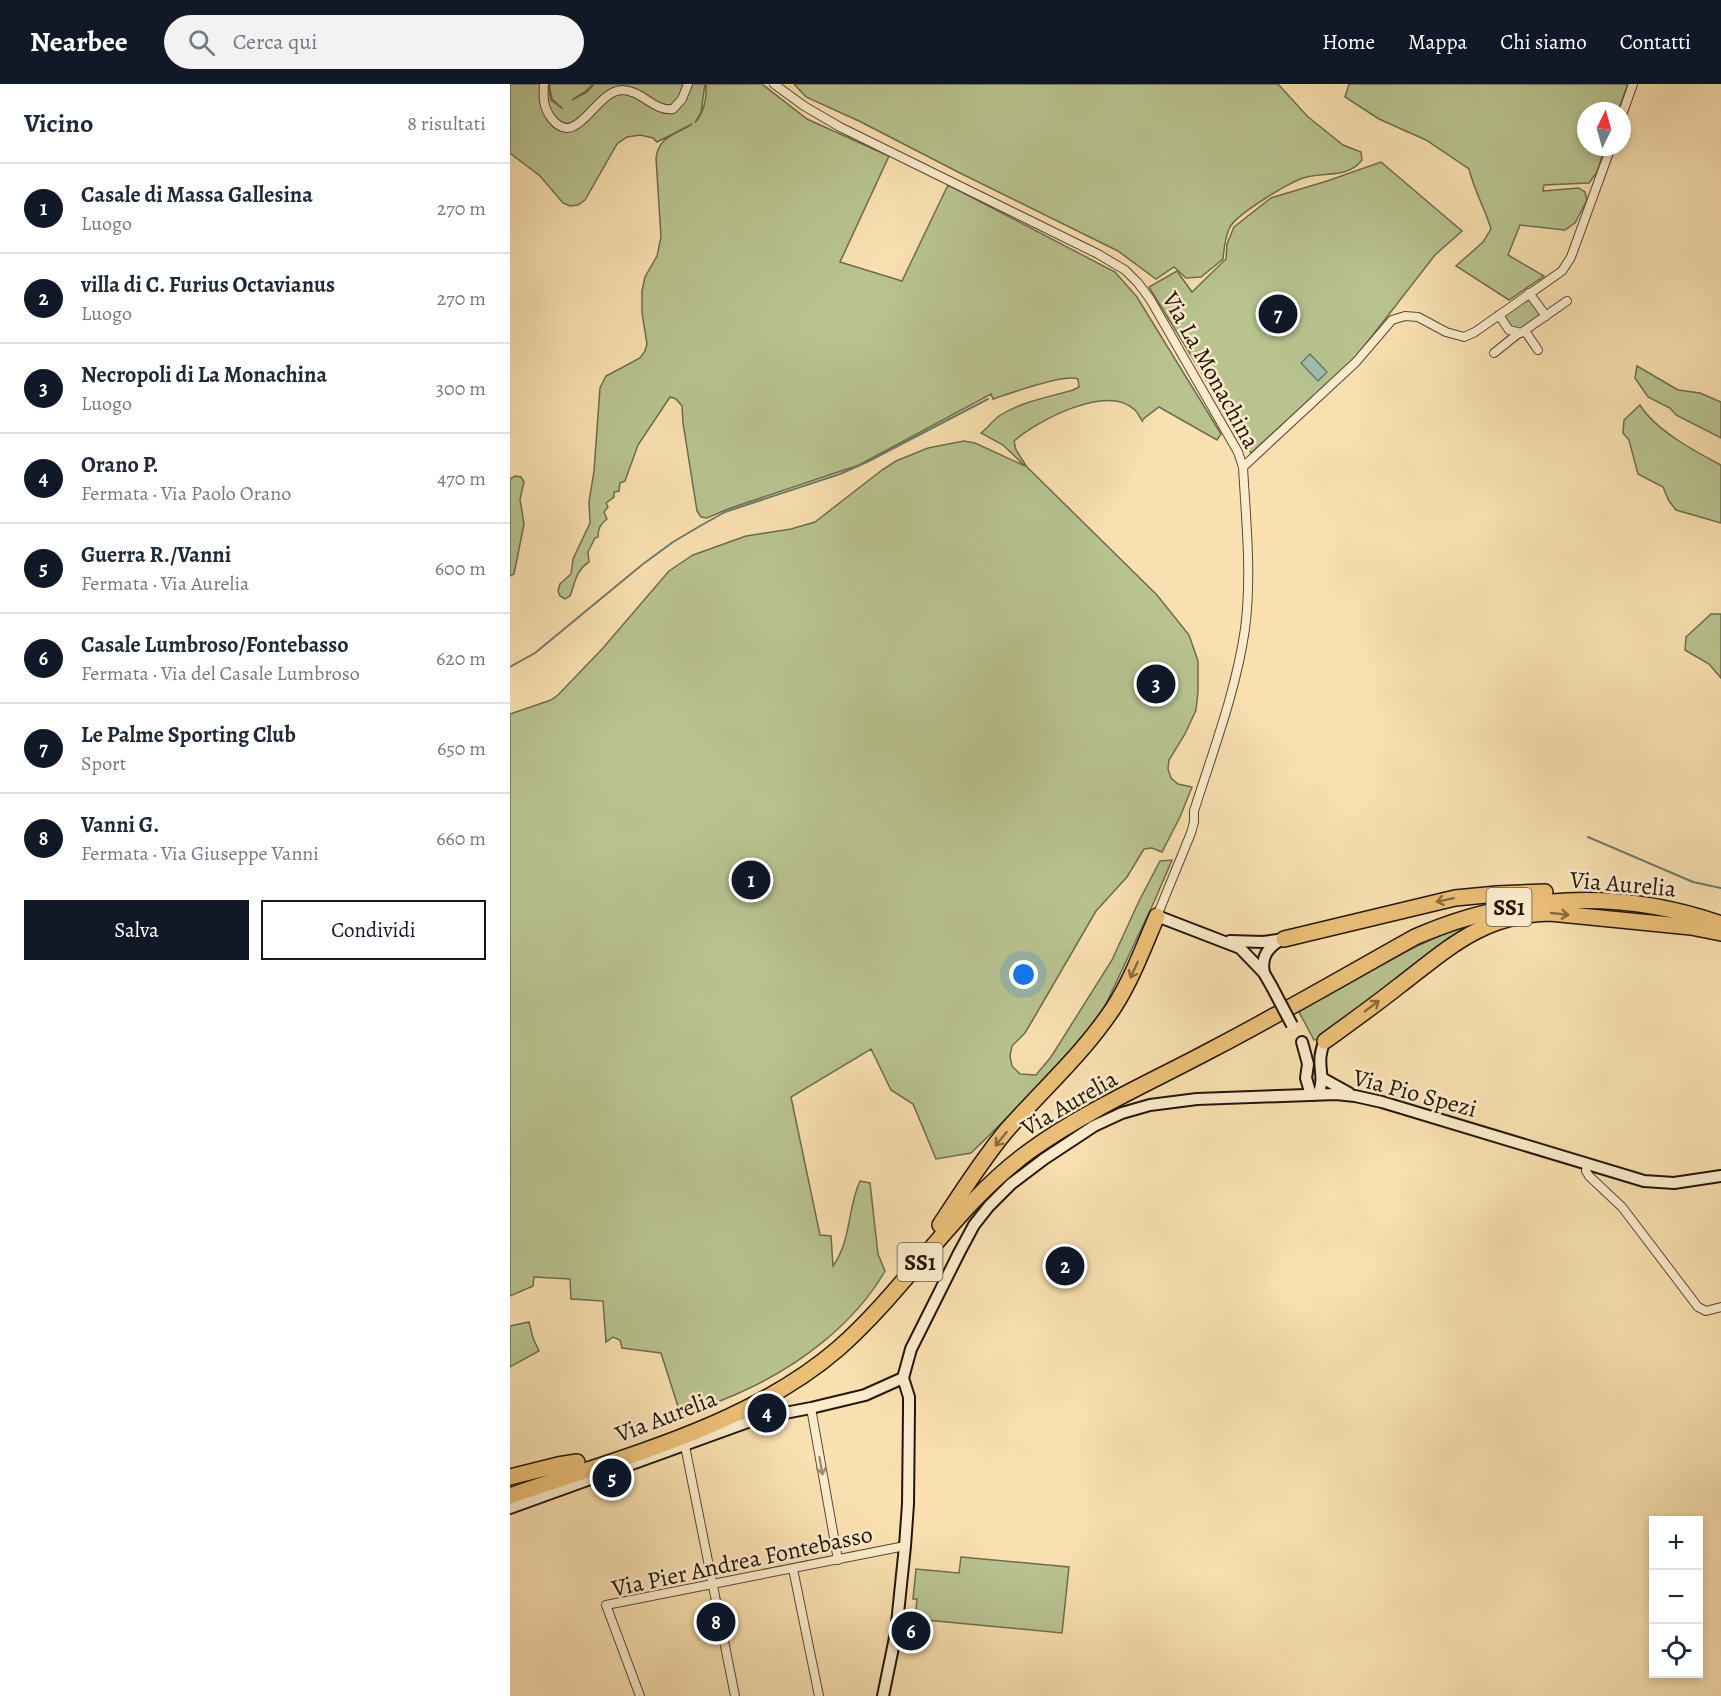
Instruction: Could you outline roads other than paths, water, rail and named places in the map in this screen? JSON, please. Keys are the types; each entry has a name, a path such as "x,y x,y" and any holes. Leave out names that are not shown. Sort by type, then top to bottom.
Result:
{"highway":[{"name":"Via Aurelia","path":"510,1486 718,1412 776,1382 802,1366 834,1340 981,1180 1004,1159 1034,1137 1072,1113 1433,919 1488,902 1545,892 1597,890 1640,894 1695,905 1721,914"},
{"path":"1284,939 1455,898 1545,892"},
{"name":"Via Aurelia","path":"510,1497 719,1422 783,1389 812,1370 840,1347 982,1193 1029,1151 1076,1122 1243,1034 1415,937 1440,926 1490,911 1523,904 1567,899 1604,900 1658,906 1686,912 1721,924"},
{"path":"1325,1041 1455,942 1479,928 1505,919 1550,913 1691,927 1721,933"},
{"path":"940,1225 997,1143 1083,1050 1107,1018 1125,987 1157,916"},
{"path":"510,1477 577,1462"}],"street":[{"path":"544,84 543,100 546,109 556,124 566,128 578,125 600,101 619,91 631,92 658,107 673,109 682,99 688,84"},
{"name":"Via La Monachina","path":"774,84 804,106 840,127 1098,254 1130,274 1156,310 1235,447 1243,467 1248,580 1241,654 1233,688 1194,811 1191,833 1157,916"},
{"path":"1627,102 1633,84"},
{"path":"1243,467 1356,362 1392,320 1408,315 1421,317 1446,332 1462,337 1475,332 1555,276 1567,265 1608,156"},
{"path":"1529,293 1546,316"},
{"path":"1494,353 1567,301"},
{"path":"1498,315 1509,330 1522,332 1538,350"},
{"path":"1157,916 1220,940 1246,953 1264,973 1321,1074 1355,1096"},
{"path":"1220,940 1263,942 1284,939"},
{"path":"1264,973 1263,964 1267,951 1284,939"},
{"path":"1302,1042 1316,1046 1325,1041"},
{"path":"1314,1094 1321,1074 1320,1053 1325,1041"},
{"path":"1302,1042 1308,1066 1306,1078 1314,1094"},
{"path":"1288,1095 1306,1078"},
{"name":"Via Pio Spezi","path":"903,1378 916,1336 981,1215 1007,1188 1051,1154 1085,1131 1137,1108 1192,1099 1314,1094 1355,1096 1630,1178 1656,1183 1682,1183 1721,1176"},
{"path":"1587,1164 1586,1171 1589,1176 1622,1207 1696,1306 1703,1311 1721,1307"},
{"path":"883,1696 896,1633 908,1504 909,1397 903,1378"},
{"name":"Via Aurelia","path":"510,1508 759,1418 865,1395 903,1378"},
{"path":"811,1408 838,1560"},
{"path":"685,1446 735,1696"},
{"name":"Via Pier Andrea Fontebasso","path":"640,1696 606,1605 905,1546"},
{"path":"793,1569 819,1696"},
{"path":"896,1633 910,1635"}],"waterway":[{"path":"510,667 535,653 643,564 700,526 725,512 840,474 988,399"},
{"path":"1588,837 1693,882 1721,888"}],"place":[{"name":"Le Palme Sporting Club","path":"1278,314"},
{"name":"Necropoli di La Monachina","path":"1156,684"},
{"name":"Casale di Massa Gallesina","path":"751,880"},
{"name":"villa di C. Furius Octavianus","path":"1065,1266"},
{"name":"Orano P.","path":"767,1413"},
{"name":"Guerra R./Vanni","path":"612,1478"},
{"name":"Vanni G.","path":"716,1622"},
{"name":"Casale Lumbroso/Fontebasso","path":"911,1631"}]}
